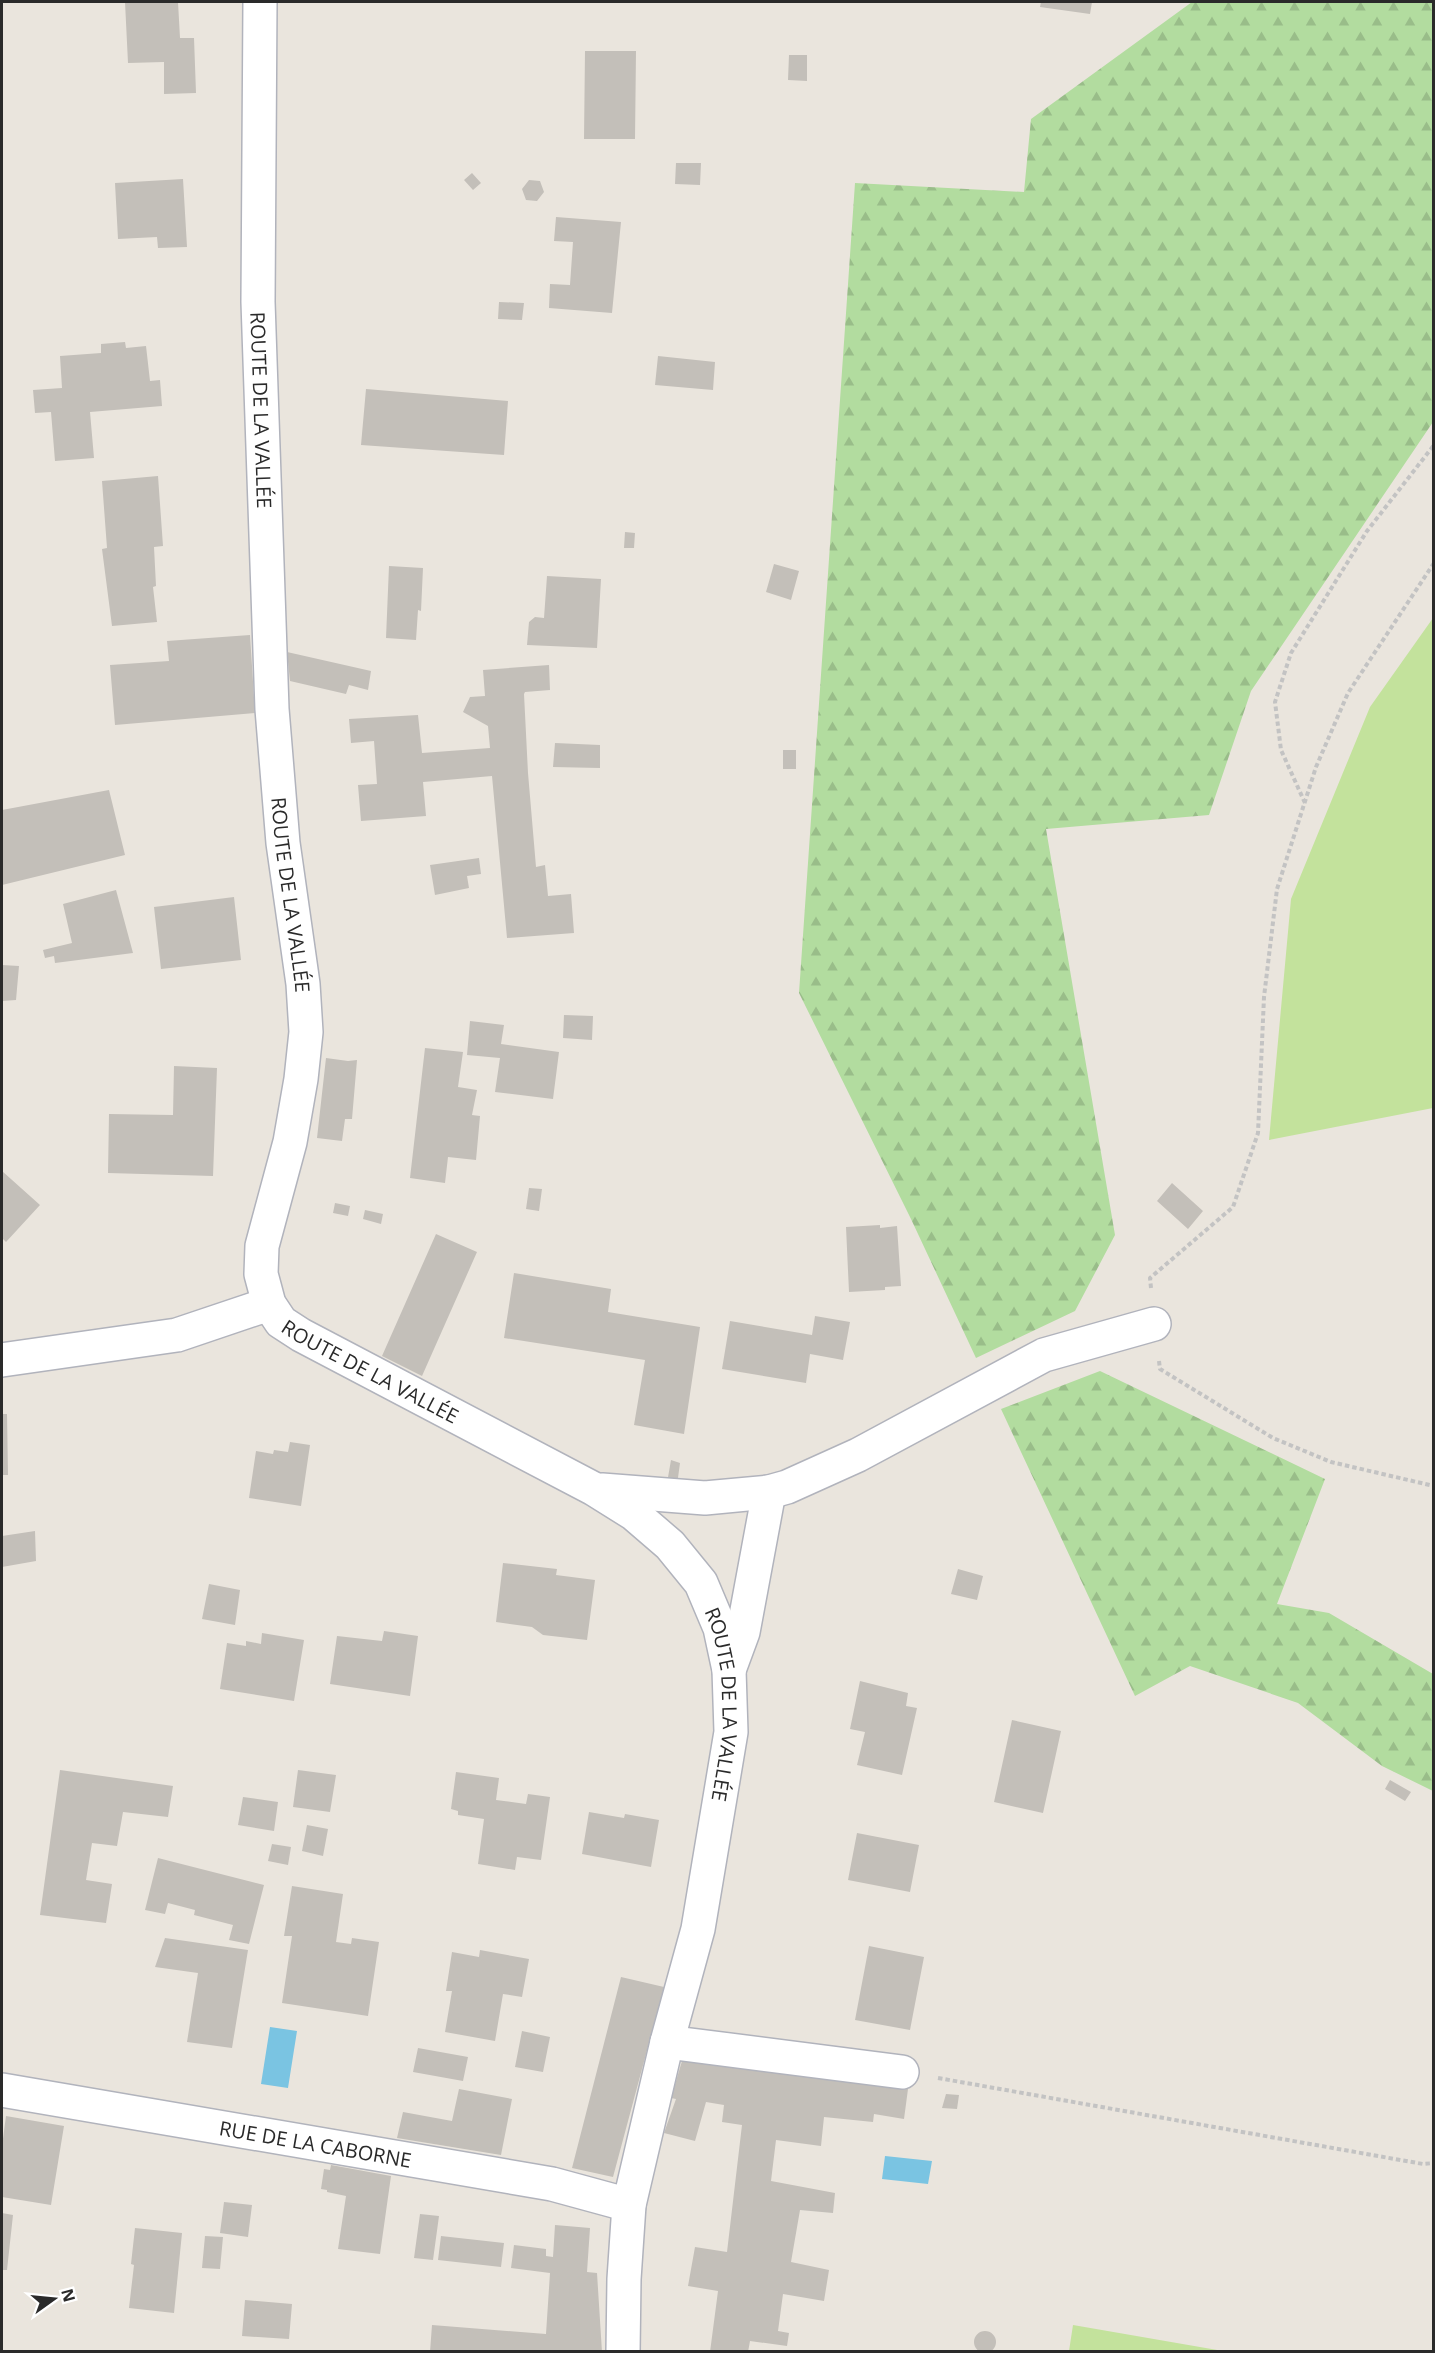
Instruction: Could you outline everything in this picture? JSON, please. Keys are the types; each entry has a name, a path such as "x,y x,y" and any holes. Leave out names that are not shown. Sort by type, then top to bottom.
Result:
{"street":[{"name":"ROUTE DE LA VALLÉE","path":"260,2 258,302 272,709 283,843 303,984 306,1032 301,1079 290,1142 262,1246 261,1274 269,1304 281,1322 301,1335 594,1489 634,1514 670,1545 701,1583 720,1628 729,1670 731,1732 698,1929 667,2042 629,2205 624,2279 623,2352"},
{"path":"2,1360 177,1335 269,1304"},
{"path":"594,1489 705,1498 769,1492 787,1487 858,1455 1044,1355 1154,1324"},
{"path":"729,1670 743,1632 769,1492"},
{"path":"667,2042 902,2072"},
{"name":"RUE DE LA CABORNE","path":"2,2090 552,2184 629,2205"}],"path":[{"path":"1305,804 1281,750 1275,702 1291,653 1367,531 1434,445"},
{"path":"1434,563 1348,693 1316,767 1277,889 1264,997 1258,1133 1233,1207 1150,1278 1160,1369 1273,1438 1332,1462 1434,1485"},
{"path":"902,2072 1423,2164 1434,2163"}],"green space":[{"path":"1192,2 1433,2 1433,422 1251,691 1209,815 1046,829 1115,1235 1075,1311 976,1358 911,1219 799,993 855,183 1024,192 1031,119"},
{"path":"1433,618 1433,1108 1269,1140 1291,899 1370,707"},
{"path":"1100,1371 1325,1479 1277,1604 1329,1613 1433,1674 1433,1791 1382,1766 1298,1703 1190,1666 1135,1696 1001,1409"},
{"path":"1073,2325 1223,2351 1069,2351"}],"water":[{"path":"270,2027 297,2031 288,2088 261,2084"},
{"path":"885,2156 932,2161 928,2184 882,2179"}],"building":[{"path":"125,2 178,2 180,38 194,38 196,93 164,94 164,62 128,63"},
{"path":"1041,2 1092,2 1090,14 1040,7"},
{"path":"585,51 636,51 635,139 584,139"},
{"path":"789,55 807,55 807,81 788,80"},
{"path":"676,163 701,163 700,185 675,184"},
{"path":"472,173 481,183 473,190 464,180"},
{"path":"183,179 187,247 158,248 157,237 118,239 115,183"},
{"path":"529,180 540,181 544,192 537,201 526,200 522,189"},
{"path":"556,217 621,222 612,313 549,308 550,284 570,285 573,242 554,241"},
{"path":"499,302 524,303 522,320 498,319"},
{"path":"125,342 126,348 146,346 150,381 160,380 162,406 90,412 94,458 55,461 51,412 35,413 33,390 62,388 60,356 101,353 101,344"},
{"path":"658,356 715,362 713,390 655,385"},
{"path":"366,389 508,401 504,455 361,445"},
{"path":"158,476 163,546 154,547 156,586 153,587 157,622 112,626 102,549 107,548 102,481"},
{"path":"625,532 635,533 634,548 624,548"},
{"path":"774,564 799,571 791,600 766,592"},
{"path":"389,566 423,568 421,611 418,610 416,640 386,638"},
{"path":"547,576 601,579 597,648 527,645 529,622 535,617 544,618"},
{"path":"250,635 255,713 115,725 110,665 169,661 167,641"},
{"path":"287,652 371,671 368,690 349,685 346,694 290,681"},
{"path":"549,665 550,690 525,692 524,694 536,867 545,865 548,896 571,894 574,933 507,938 492,776 423,782 426,816 361,821 358,785 377,784 374,741 351,743 349,719 418,715 422,753 490,748 488,726 463,712 470,697 485,696 483,670"},
{"path":"555,743 600,745 600,768 553,767"},
{"path":"783,750 796,750 796,769 783,769"},
{"path":"109,790 125,855 2,885 2,810"},
{"path":"479,858 481,874 467,876 469,888 435,895 430,865"},
{"path":"116,890 133,953 55,963 54,956 45,958 43,950 72,943 63,904"},
{"path":"234,897 241,960 161,969 154,907"},
{"path":"2,965 19,966 16,1000 2,1001"},
{"path":"564,1015 593,1016 592,1040 563,1038"},
{"path":"470,1021 504,1025 501,1044 559,1052 553,1099 495,1092 500,1058 467,1055"},
{"path":"425,1048 463,1052 458,1087 477,1090 472,1115 480,1116 476,1160 448,1157 445,1183 410,1178"},
{"path":"326,1058 357,1060 352,1119 345,1119 342,1141 317,1138"},
{"path":"174,1066 217,1068 213,1176 108,1173 109,1114 173,1115"},
{"path":"2,1171 40,1205 6,1242 2,1238"},
{"path":"1172,1183 1203,1211 1188,1229 1157,1201"},
{"path":"529,1188 542,1189 539,1211 526,1209"},
{"path":"335,1203 350,1206 348,1216 333,1213"},
{"path":"365,1210 383,1214 381,1224 363,1219"},
{"path":"880,1225 880,1228 897,1226 901,1286 885,1287 885,1290 849,1292 846,1227"},
{"path":"436,1234 477,1252 422,1376 382,1356"},
{"path":"514,1273 611,1289 608,1312 700,1327 684,1434 634,1425 645,1360 504,1338"},
{"path":"815,1316 850,1322 843,1360 810,1354 806,1383 722,1369 730,1321 812,1335"},
{"path":"2,1414 7,1414 8,1475 2,1475"},
{"path":"290,1442 310,1445 301,1506 249,1498 256,1451 273,1454 274,1450 288,1452"},
{"path":"671,1460 680,1463 677,1485 667,1483"},
{"path":"35,1531 36,1561 2,1567 2,1536"},
{"path":"503,1563 557,1569 556,1575 595,1580 587,1640 543,1635 532,1627 496,1622"},
{"path":"958,1569 983,1576 977,1600 951,1594"},
{"path":"209,1584 240,1590 235,1625 202,1619"},
{"path":"384,1631 418,1636 410,1696 330,1684 337,1636 382,1641"},
{"path":"262,1633 304,1640 294,1701 220,1689 227,1643 246,1646 246,1641 261,1644"},
{"path":"860,1681 908,1693 906,1706 917,1708 902,1775 857,1765 865,1732 850,1729"},
{"path":"1012,1720 1061,1731 1043,1813 994,1802"},
{"path":"60,1770 173,1786 168,1817 123,1812 117,1846 92,1843 86,1880 112,1884 106,1923 40,1915"},
{"path":"298,1770 336,1775 330,1812 293,1807"},
{"path":"456,1772 499,1778 496,1800 526,1804 528,1794 550,1797 541,1860 517,1857 515,1870 478,1864 484,1819 458,1815 458,1811 451,1809"},
{"path":"1390,1780 1411,1792 1405,1801 1385,1789"},
{"path":"243,1797 278,1802 274,1831 238,1825"},
{"path":"589,1812 624,1818 625,1814 659,1820 651,1867 582,1854"},
{"path":"307,1825 328,1829 323,1856 302,1851"},
{"path":"857,1833 919,1845 910,1892 848,1880"},
{"path":"272,1844 291,1847 288,1865 268,1861"},
{"path":"158,1858 264,1885 249,1944 229,1940 233,1925 194,1915 195,1910 168,1903 165,1914 145,1910"},
{"path":"292,1886 343,1894 336,1942 351,1944 352,1938 379,1942 368,2016 282,2003 292,1936 284,1936"},
{"path":"165,1938 248,1950 232,2048 187,2042 198,1973 155,1967"},
{"path":"869,1946 924,1957 910,2030 855,2020"},
{"path":"480,1950 529,1959 522,1997 503,1994 495,2041 445,2032 452,1991 446,1991 452,1952 479,1957"},
{"path":"621,1977 664,1987 613,2177 572,2168"},
{"path":"522,2031 550,2037 543,2072 515,2067"},
{"path":"418,2048 468,2057 463,2081 413,2072"},
{"path":"682,2061 908,2089 904,2119 874,2114 873,2122 824,2117 821,2146 776,2140 771,2181 835,2193 833,2213 800,2210 791,2262 829,2270 824,2301 783,2294 778,2331 789,2333 787,2346 750,2341 748,2352 710,2352 718,2291 688,2286 695,2247 727,2252 742,2125 722,2122 724,2105 706,2102 695,2141 664,2133 676,2099 671,2098"},
{"path":"459,2089 512,2099 501,2155 397,2138 403,2112 452,2121"},
{"path":"946,2094 959,2095 957,2109 942,2108"},
{"path":"6,2116 64,2126 51,2205 2,2197 2,2146"},
{"path":"331,2165 391,2176 380,2254 338,2249 346,2196 321,2189 324,2169 330,2170"},
{"path":"224,2202 252,2205 248,2237 220,2233"},
{"path":"2,2213 13,2215 7,2270 2,2270"},
{"path":"420,2214 439,2216 433,2260 414,2258"},
{"path":"555,2225 590,2228 587,2272 597,2273 602,2352 430,2352 432,2325 546,2334 550,2273 511,2268 514,2245 546,2249 546,2256 553,2257"},
{"path":"135,2228 182,2233 174,2313 129,2308"},
{"path":"205,2236 223,2237 220,2269 202,2268"},
{"path":"441,2236 504,2243 501,2267 438,2260"},
{"path":"245,2300 292,2304 289,2339 242,2336"},
{"path":"985,2331 993,2334 996,2342 993,2350 985,2353 977,2350 974,2342 977,2334"}]}
